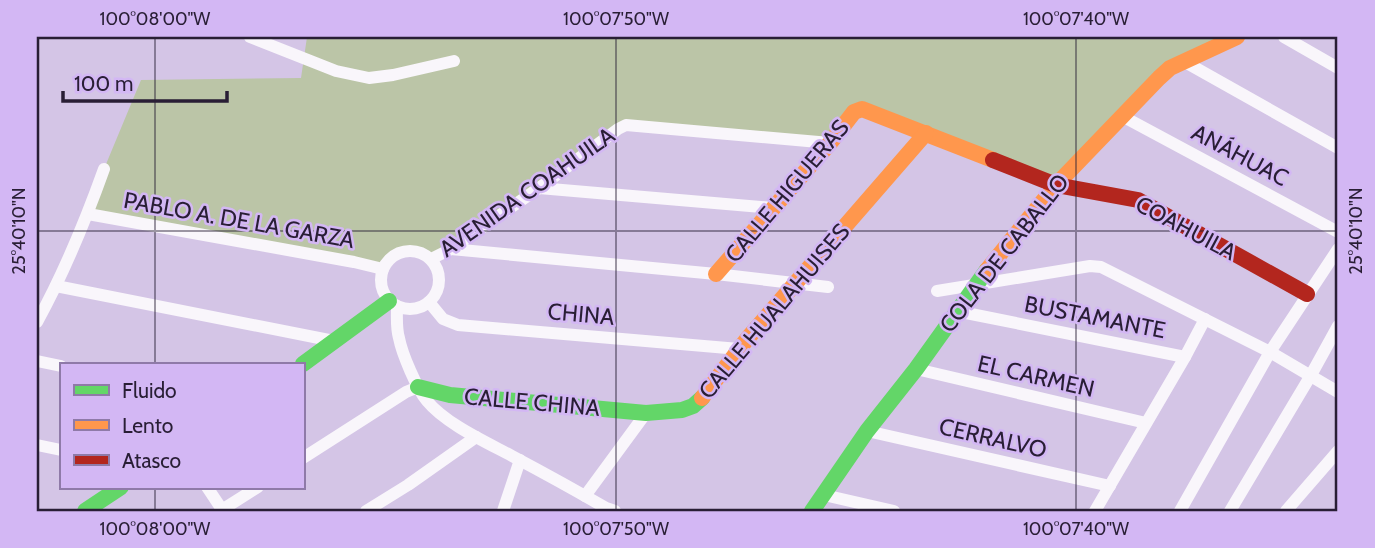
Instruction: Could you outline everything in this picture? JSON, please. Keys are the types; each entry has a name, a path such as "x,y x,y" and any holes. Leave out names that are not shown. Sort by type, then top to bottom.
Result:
{"street":[{"path":"250,37 336,71 369,78 454,61"},
{"name":"COLA DE CABALLO","path":"812,511 867,431 916,369 974,286 1056,185 1170,68 1237,37"},
{"path":"1283,37 1338,68"},
{"path":"1185,62 1338,148"},
{"name":"COAHUILA","path":"859,109 1056,185 1138,200 1307,294"},
{"name":"CALLE HIGUERAS","path":"716,274 859,109"},
{"name":"ANÁHUAC","path":"1122,116 1338,232"},
{"name":"AVENIDA COAHUILA","path":"431,259 452,249 629,124 830,143"},
{"name":"CALLE HUALAHUISES","path":"646,413 670,413 695,405 703,398 739,349 795,282 926,134"},
{"path":"37,322 88,214 104,169"},
{"path":"539,188 774,208"},
{"name":"PABLO A. DE LA GARZA","path":"88,214 383,269"},
{"path":"452,249 828,287"},
{"path":"1180,511 1270,352 1338,249"},
{"path":"417,251 431,259 437,268 439,284 436,294 429,302 415,309 393,304 383,293 381,284 383,269 388,261 401,252 417,251"},
{"path":"937,291 1090,266 1101,267 1270,352 1338,392"},
{"path":"56,286 334,341"},
{"name":"CHINA","path":"429,302 443,319 458,325 739,349"},
{"path":"304,363 393,304"},
{"path":"393,304 399,341 418,387 440,414 476,437 615,511"},
{"name":"BUSTAMANTE","path":"956,311 1185,357"},
{"path":"1095,511 1205,319"},
{"path":"1230,511 1338,326"},
{"path":"37,361 60,366"},
{"name":"EL CARMEN","path":"916,369 1146,423"},
{"path":"304,457 405,392 418,387"},
{"name":"CALLE CHINA","path":"418,387 450,395 646,413"},
{"path":"585,496 646,413"},
{"name":"CERRALVO","path":"867,431 1110,486"},
{"path":"366,511 476,437"},
{"path":"37,445 60,450"},
{"path":"1286,511 1338,451"},
{"path":"503,511 520,460"},
{"path":"85,511 118,489"},
{"path":"208,489 222,511 255,489"},
{"path":"824,495 894,511"}],"green space":[{"path":"307,37 1237,37 1185,62 1056,185 866,110 830,143 630,124 431,259 406,251 385,265 88,214 141,80 301,78"}],"traffic: fast":[{"path":"812,511 867,431 916,369 987,270"},
{"path":"304,363 389,301"},
{"path":"418,387 450,395 646,413 682,410 693,406 702,398"},
{"path":"85,511 118,489"}],"traffic: slow":[{"path":"987,270 1056,185 1159,78 1170,68 1237,37"},
{"path":"716,274 854,112 862,109 993,160"},
{"path":"702,398 747,339 926,133"}],"traffic: jam":[{"path":"993,160 1056,185 1138,200 1307,294"}]}
